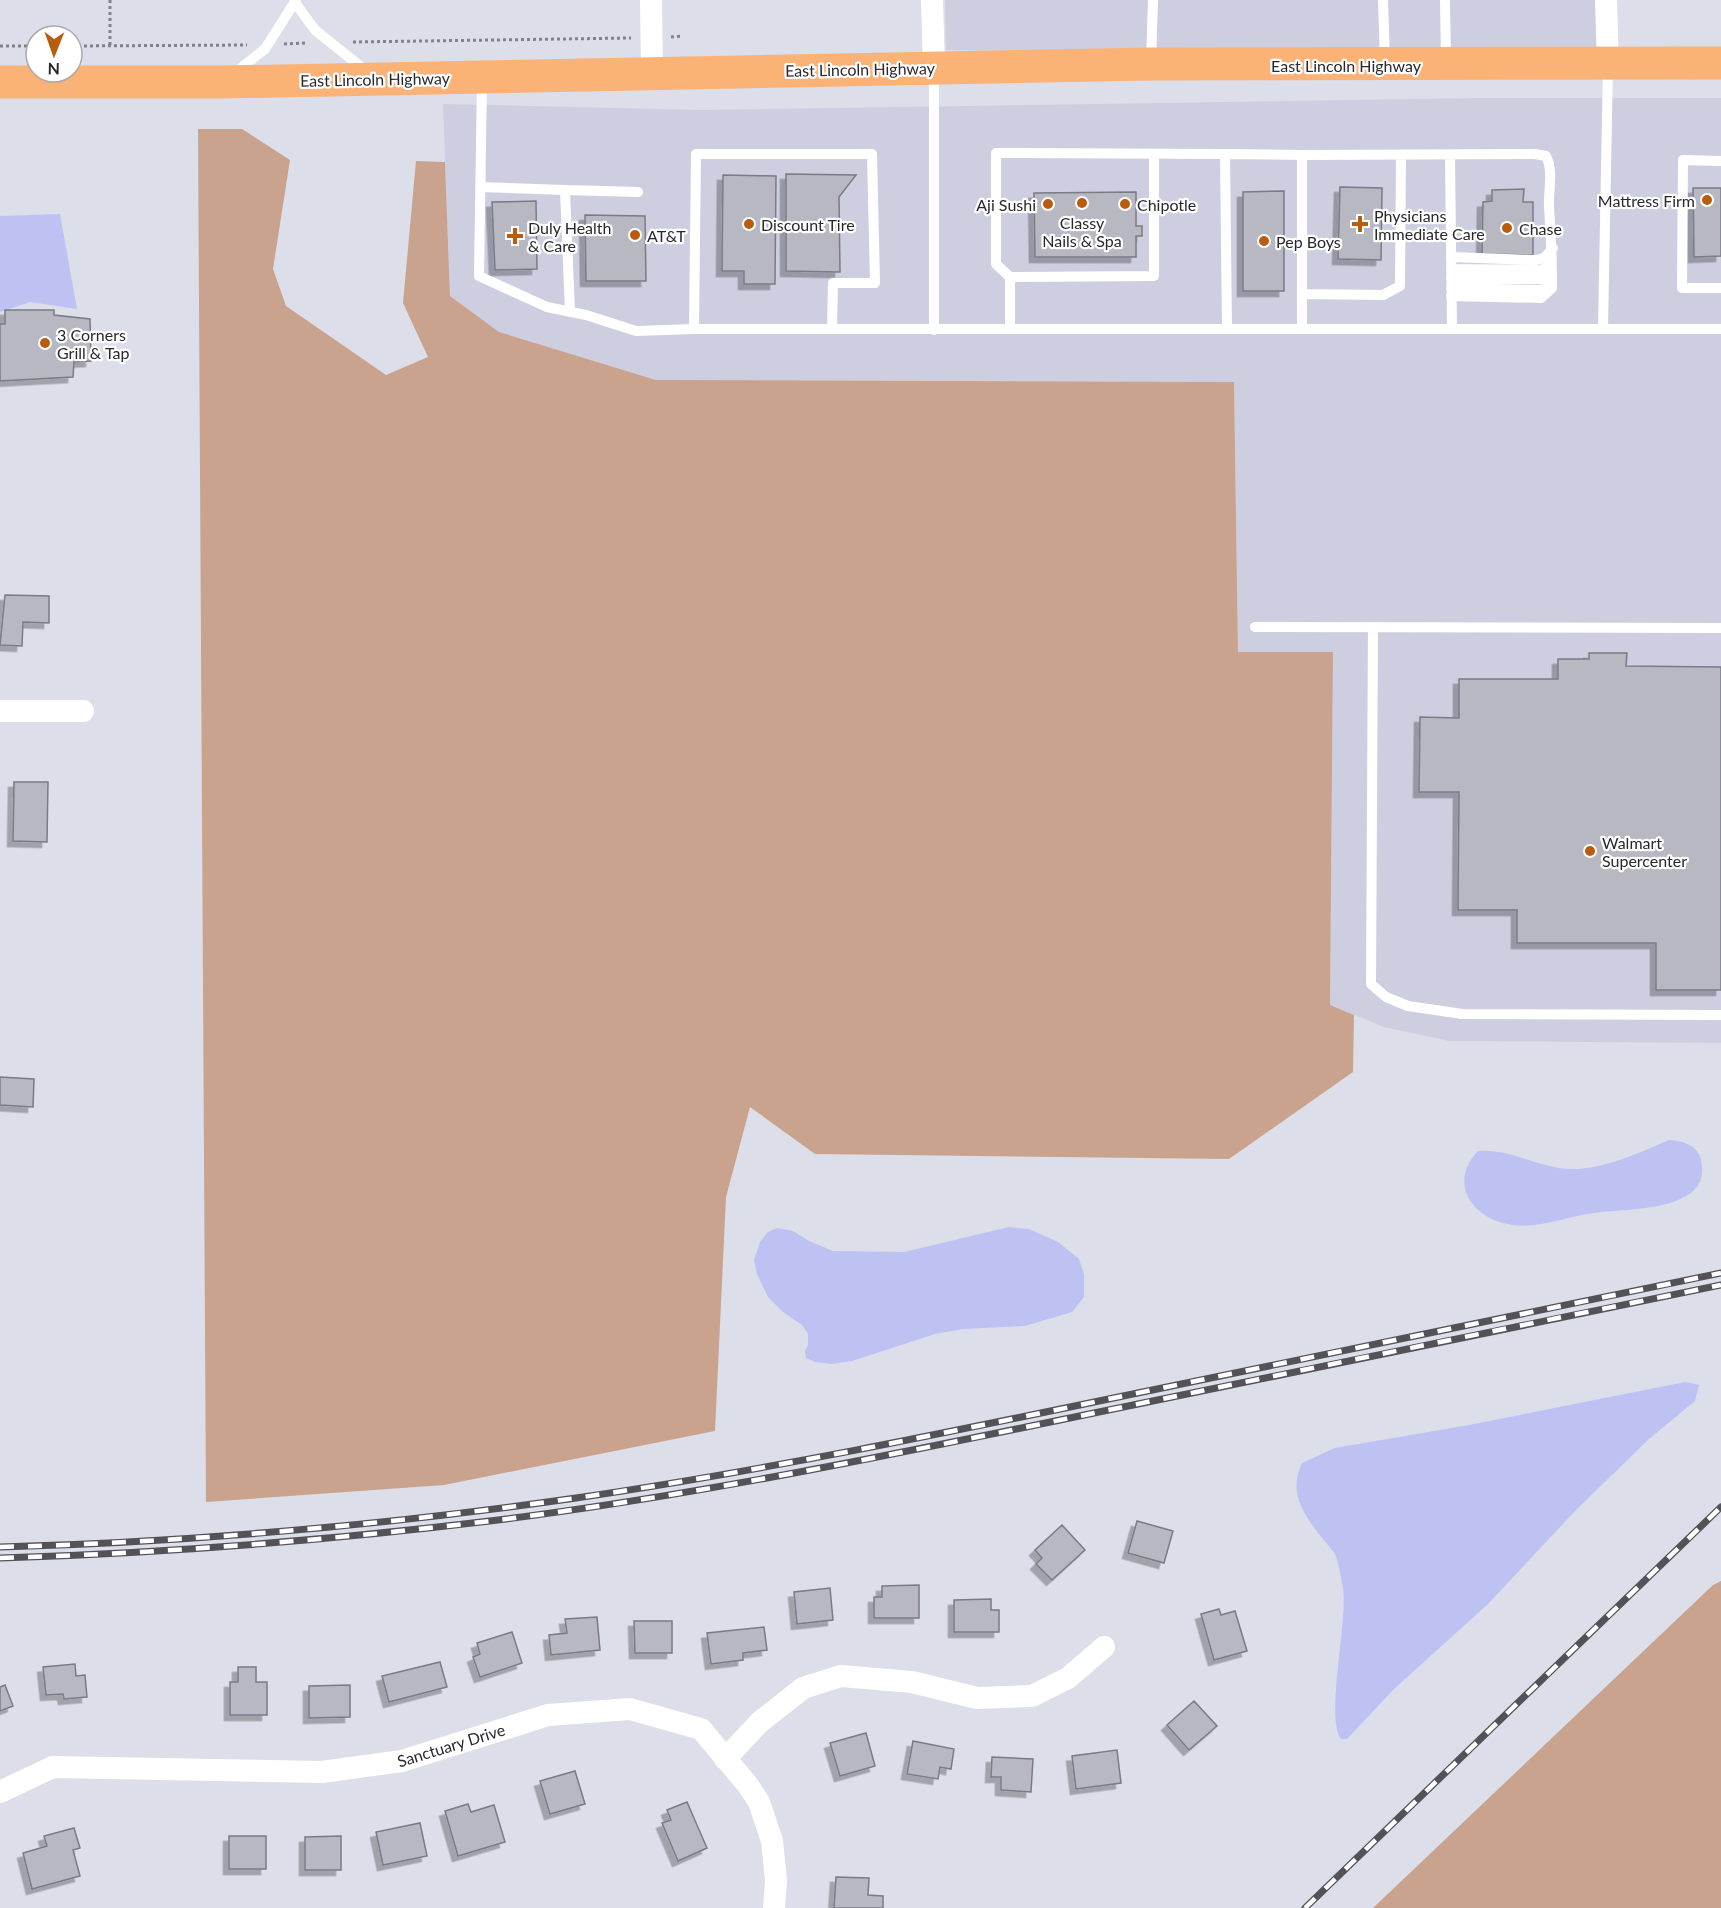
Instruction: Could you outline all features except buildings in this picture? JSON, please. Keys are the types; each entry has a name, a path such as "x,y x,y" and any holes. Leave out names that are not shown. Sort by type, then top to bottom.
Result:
{"main road":[{"name":"East Lincoln Highway","path":"0,82 222,82 1151,64 1608,65 1721,63"}],"street":[{"path":"651,0 652,73"},
{"path":"932,0 934,68"},
{"path":"1606,0 1608,65"},
{"path":"0,711 83,711"},
{"path":"725,1759 760,1722 803,1688 841,1676 912,1682 977,1698 1032,1696 1068,1678 1104,1647"},
{"name":"Sanctuary Drive","path":"0,1792 53,1767 322,1772 345,1769 402,1761 548,1715 630,1709 701,1730 759,1802 775,1861 774,1908"}],"lane":[{"path":"1151,64 1153,0"},
{"path":"1383,0 1385,65"},
{"path":"1445,0 1446,64"},
{"path":"222,82 265,49 296,2 315,30 328,43 361,68 382,79"},
{"path":"1603,328 1608,65"},
{"path":"934,68 934,330"},
{"path":"482,77 479,276 547,307 636,331 694,329 1721,329"},
{"path":"1154,154 1154,276 1010,277 996,264 996,153 1535,154 1545,156 1550,164 1549,206 1553,253 1549,293 1541,298 1451,283"},
{"path":"694,329 696,154 872,154 875,283 833,283 832,329"},
{"path":"1225,154 1227,329"},
{"path":"1302,294 1383,295 1400,286 1401,154"},
{"path":"1450,154 1452,329"},
{"path":"1302,155 1302,329"},
{"path":"1721,161 1683,160 1682,288 1721,288"},
{"path":"480,187 638,192"},
{"path":"565,190 570,312"},
{"path":"1451,257 1536,260 1553,253"},
{"path":"1451,283 1540,270 1549,266 1553,253"},
{"path":"1451,283 1540,279 1552,275"},
{"path":"1010,277 1010,329"},
{"path":"1255,627 1721,628"},
{"path":"1373,627 1371,984 1386,998 1408,1006 1462,1014 1721,1015"}],"path":[{"path":"110,0 110,46"},
{"path":"0,46 24,46"}],"shaded area":[{"path":"945,0 1602,0 1602,58 946,50"},
{"path":"1478,98 1721,98 1721,1043 1449,1041 1384,1027 1330,1005 1333,652 1238,652 1234,382 656,380 499,332 450,296 443,104 704,110"},
{"path":"198,129 242,129 290,160 273,269 286,306 386,375 428,357 403,303 416,161 445,162 450,296 499,332 656,380 1234,382 1238,652 1333,652 1330,1005 1354,1015 1353,1072 1229,1159 815,1154 750,1107 726,1197 715,1431 444,1485 206,1502"},
{"path":"1721,1581 1721,1908 1373,1908 1713,1585"}],"water":[{"path":"60,214 77,309 30,302 0,312 0,216"},
{"path":"1669,1140 1679,1141 1697,1151 1701,1160 1701,1177 1694,1190 1681,1199 1664,1205 1608,1211 1522,1226 1486,1216 1476,1208 1465,1187 1465,1176 1469,1163 1478,1151 1499,1152 1548,1166 1572,1169 1615,1162"},
{"path":"1009,1227 1029,1229 1058,1242 1079,1259 1084,1274 1084,1297 1072,1312 1025,1326 963,1329 935,1334 852,1361 832,1364 815,1362 806,1358 808,1334 802,1325 783,1312 768,1297 757,1274 754,1260 760,1242 768,1232 777,1228 793,1231 833,1251 904,1252"},
{"path":"1685,1382 1699,1385 1695,1401 1649,1439 1576,1510 1488,1604 1394,1689 1347,1739 1341,1739 1335,1711 1343,1623 1343,1588 1336,1556 1309,1520 1297,1493 1298,1474 1302,1463 1335,1448 1469,1425"}],"railway":[{"path":"0,1547 145,1541 289,1531 504,1508 646,1487 784,1464 922,1437 1721,1273"},
{"path":"0,1558 125,1553 374,1534 573,1510 722,1486 945,1444 1721,1285"},
{"path":"1305,1908 1721,1507"}],"place":[{"name":"Mattress Firm","path":"1707,200"},
{"name":"Classy Nails & Spa","path":"1082,203"},
{"name":"Aji Sushi","path":"1048,204"},
{"name":"Chipotle","path":"1125,204"},
{"name":"Discount Tire","path":"749,224"},
{"name":"Physicians Immediate Care","path":"1360,224"},
{"name":"Chase","path":"1507,228"},
{"name":"AT&T","path":"635,235"},
{"name":"Duly Health & Care","path":"515,236"},
{"name":"Pep Boys","path":"1264,241"},
{"name":"3 Corners Grill & Tap","path":"45,343"},
{"name":"Walmart Supercenter","path":"1590,851"}]}
